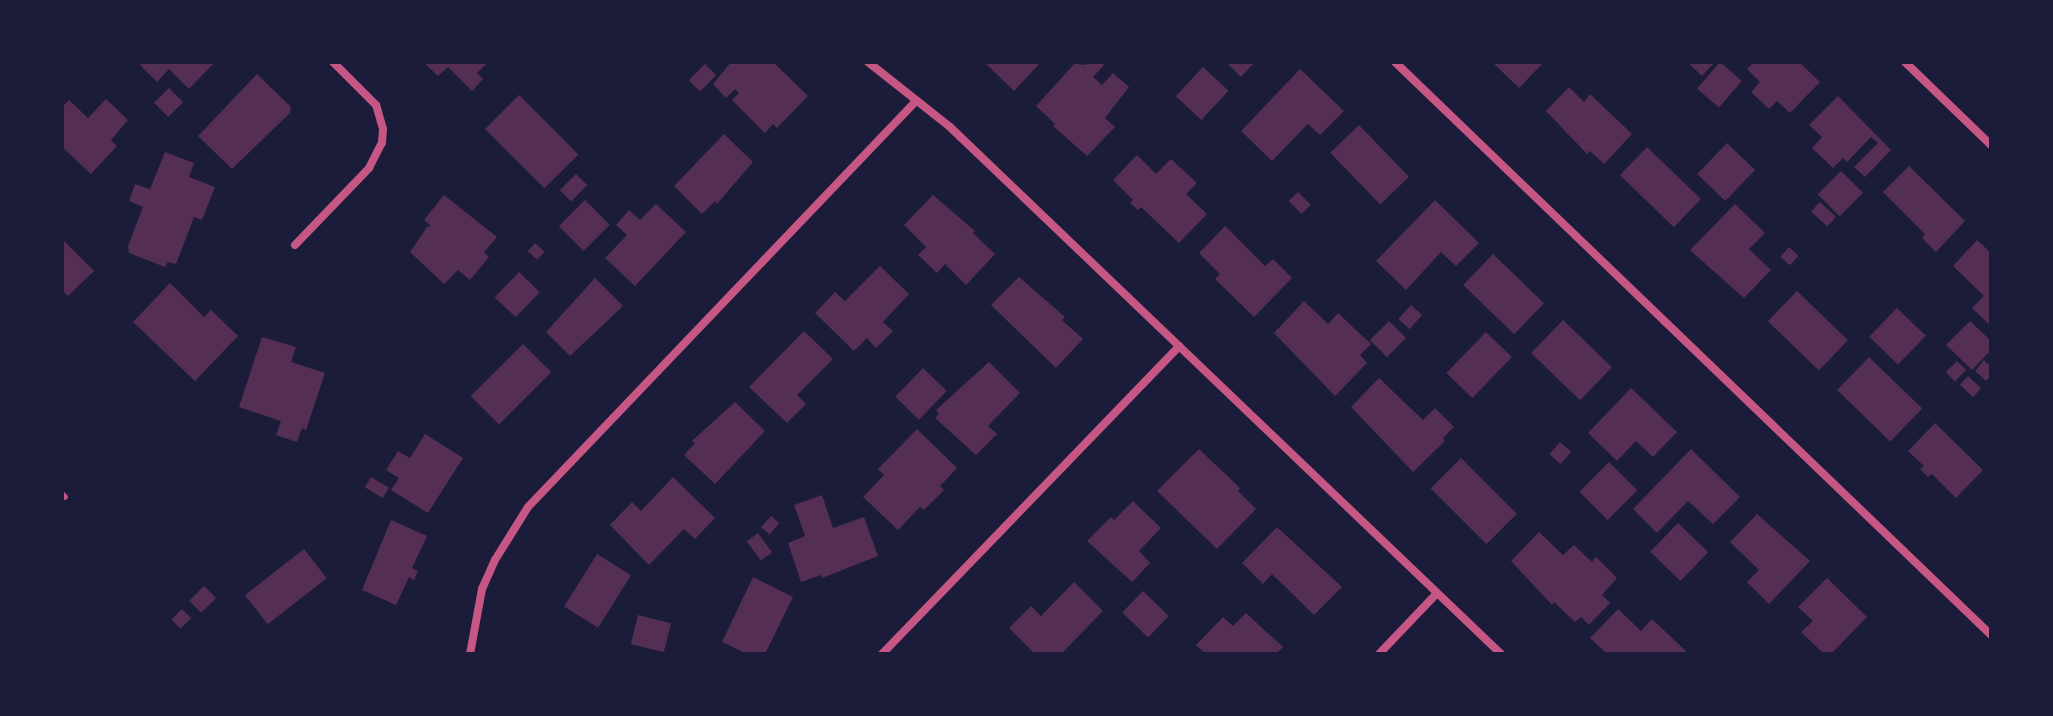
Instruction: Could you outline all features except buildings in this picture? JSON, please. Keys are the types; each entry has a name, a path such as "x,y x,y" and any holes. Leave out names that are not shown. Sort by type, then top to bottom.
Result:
{"street":[{"path":"295,245 369,168 382,143 383,129 376,105 333,62"},
{"path":"868,62 950,127 1501,654"},
{"path":"1395,62 1991,635"},
{"path":"1905,62 1991,145"},
{"path":"470,654 482,589 505,541 528,507 916,101"},
{"path":"882,654 1179,346"},
{"path":"1379,654 1437,593"}]}
